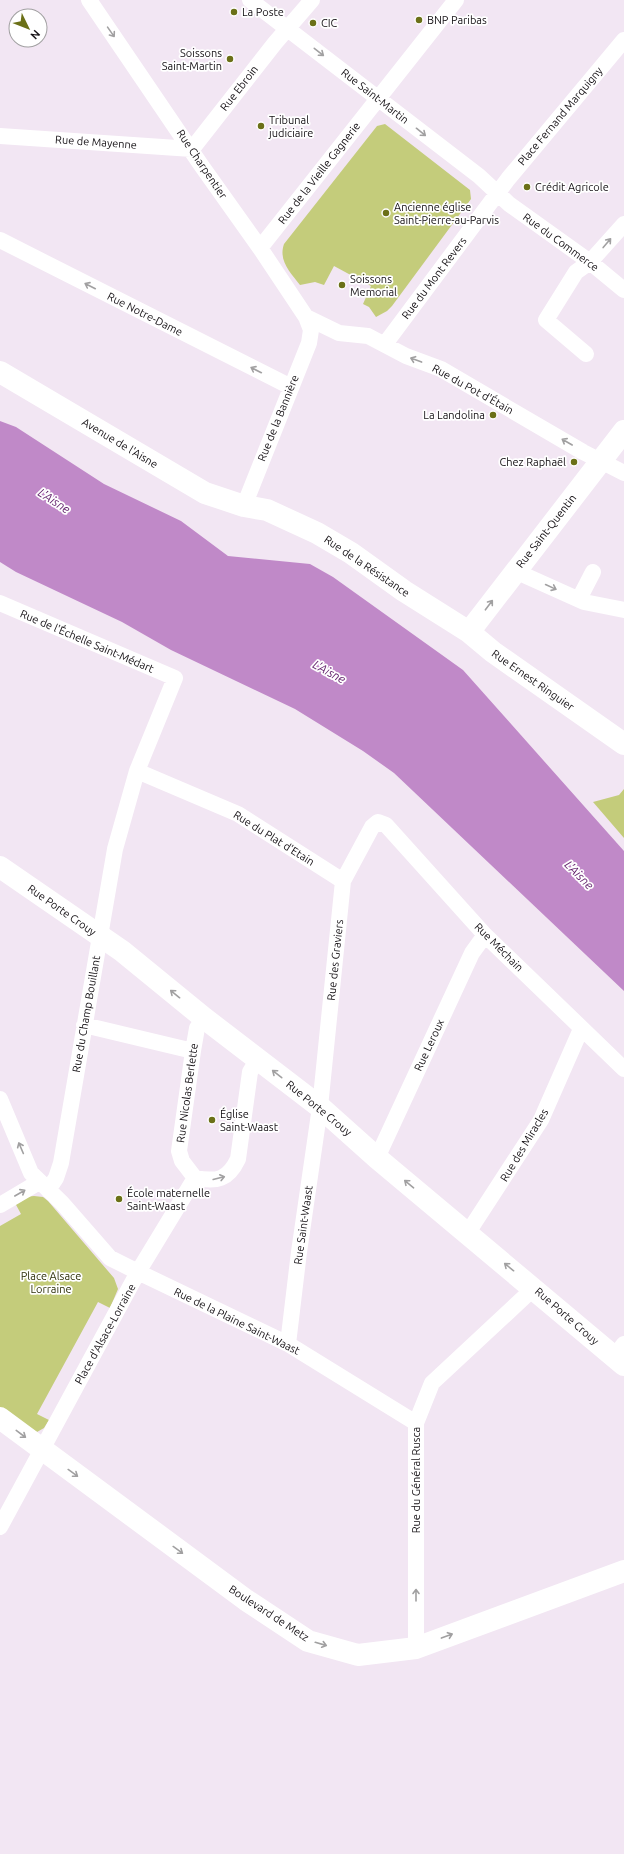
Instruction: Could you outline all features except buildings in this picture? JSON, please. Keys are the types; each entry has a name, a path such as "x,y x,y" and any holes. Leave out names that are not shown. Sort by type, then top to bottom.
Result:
{"main road":[{"name":"Avenue de l'Aisne","path":"0,372 205,493 244,506"},
{"name":"Rue Saint-Quentin","path":"469,632 624,431"},
{"name":"Rue de la Résistance","path":"244,506 268,510 317,533 351,553 442,616"},
{"name":"Rue Ernest Ringuier","path":"442,616 469,632 493,652 624,744"},
{"name":"Rue Porte Crouy","path":"0,867 122,951 204,1018 320,1107 467,1234 621,1355"},
{"name":"Boulevard de Metz","path":"0,1418 246,1600 308,1641 358,1655 416,1648 624,1571"}],"street":[{"name":"Rue Charpentier","path":"89,0 260,248 309,330"},
{"name":"Rue Saint-Martin","path":"250,0 479,176 498,193"},
{"name":"Rue Ebroin","path":"192,149 312,0"},
{"path":"378,98 452,1"},
{"name":"Place Fernand Marquigny","path":"498,193 624,40"},
{"name":"Rue de la Vieille Gagnerie","path":"260,248 378,98"},
{"name":"Rue de Mayenne","path":"0,136 192,149"},
{"name":"Rue du Commerce","path":"498,193 509,204 590,262 624,290"},
{"name":"Rue du Mont Revers","path":"385,344 498,193"},
{"path":"586,354 546,320 576,272 590,262 624,224"},
{"name":"Rue Notre-Dame","path":"0,240 291,387"},
{"name":"Rue du Pot d'Étain","path":"309,330 339,333"},
{"name":"Rue du Pot d'Étain","path":"309,330 368,336 406,356 441,369 624,473"},
{"name":"Rue de la Bannière","path":"244,506 291,387 309,330"},
{"path":"579,599 593,572"},
{"path":"512,575 579,599 624,610"},
{"name":"Rue de l'Échelle Saint-Médart","path":"0,603 175,678"},
{"name":"Rue du Champ Bouillant","path":"43,1186 56,1178 61,1163 84,1025 101,937 114,850 137,771 175,678"},
{"name":"Rue du Plat d'Etain","path":"137,771 238,814 343,881"},
{"name":"Rue des Graviers","path":"320,1107 343,881 372,827 378,822"},
{"name":"Rue Méchain","path":"378,822 386,824 485,935 624,1070"},
{"name":"Rue Leroux","path":"378,1158 472,953 485,935"},
{"name":"Rue Nicolas Berlette","path":"195,1178 182,1161 179,1150 197,1028 204,1018"},
{"path":"84,1025 193,1051"},
{"name":"Rue des Miracles","path":"467,1234 541,1120 581,1029"},
{"path":"138,1272 195,1178 216,1180 227,1176 233,1169 238,1159 250,1072 258,1059"},
{"name":"Place d'Alsace-Lorraine","path":"0,1099 31,1173 110,1258 138,1272 0,1527"},
{"name":"Rue Saint-Waast","path":"288,1344 299,1252 320,1107"},
{"path":"0,1205 43,1186"},
{"name":"Rue de la Plaine Saint-Waast","path":"138,1272 288,1344 416,1423"},
{"name":"Rue du Général Rusca","path":"416,1648 416,1423 432,1383 534,1288"}],"green space":[{"path":"385,124 470,190 471,199 392,306 387,311 376,317 369,307 363,304 371,286 334,266 324,285 315,282 300,285 286,266 283,250 284,244 377,126"},
{"path":"624,789 624,838 593,802 619,795"},
{"name":"Place Alsace Lorraine","path":"25,1197 43,1197 48,1201 114,1278 118,1289 110,1308 98,1302 37,1414 49,1420 44,1428 37,1432 0,1412 0,1226 21,1214 15,1203"}],"water":[{"name":"L'Aisne","path":"0,421 16,427 104,484 181,521 228,556 310,564 333,577 463,670 624,851 624,991 394,773 363,751 295,709 171,650 122,622 16,572 0,562"}],"place":[{"name":"La Poste","path":"234,12"},
{"name":"BNP Paribas","path":"419,20"},
{"name":"CIC","path":"313,23"},
{"name":"Soissons Saint-Martin","path":"230,59"},
{"name":"Tribunal judiciaire","path":"261,126"},
{"name":"Crédit Agricole","path":"527,187"},
{"name":"Ancienne église Saint-Pierre-au-Parvis","path":"386,213"},
{"name":"Soissons Memorial","path":"342,285"},
{"name":"La Landolina","path":"493,415"},
{"name":"Chez Raphaël","path":"574,462"},
{"name":"Église Saint-Waast","path":"212,1120"},
{"name":"École maternelle Saint-Waast","path":"119,1199"}]}
